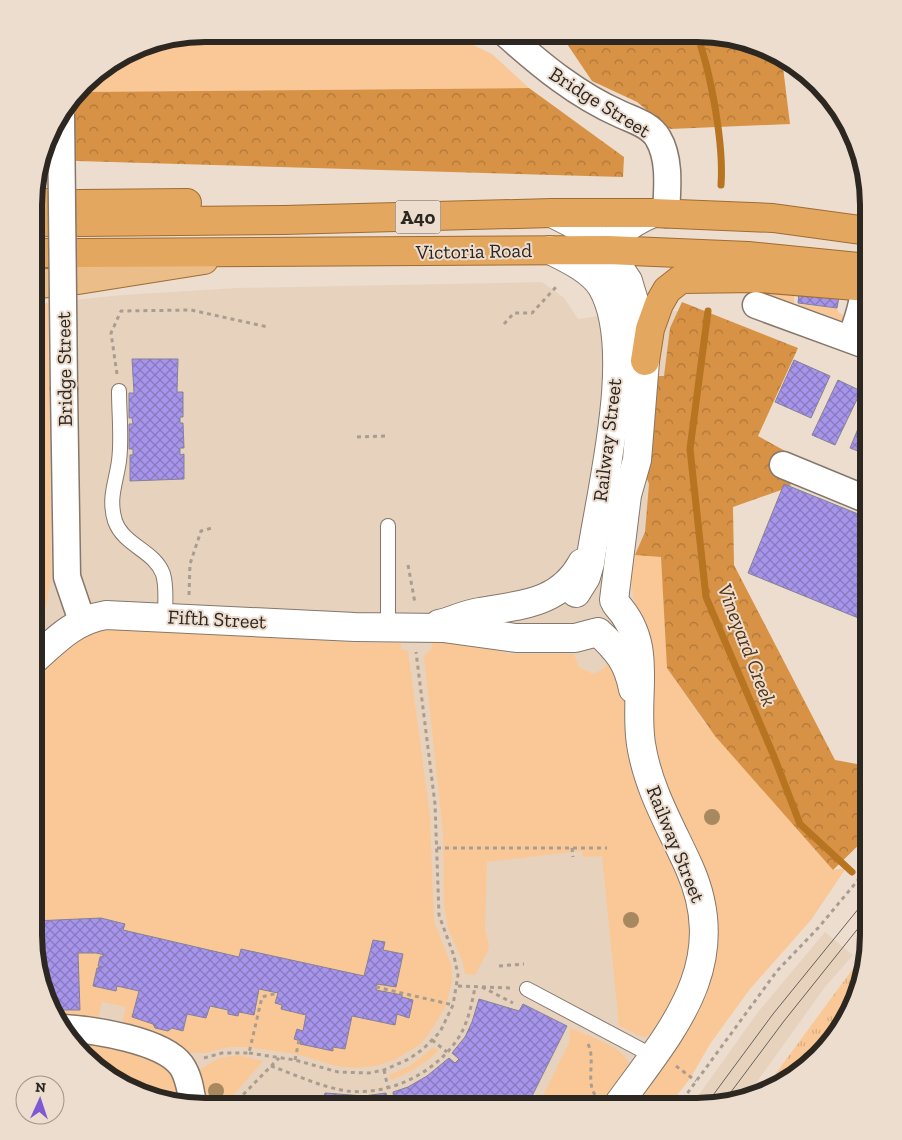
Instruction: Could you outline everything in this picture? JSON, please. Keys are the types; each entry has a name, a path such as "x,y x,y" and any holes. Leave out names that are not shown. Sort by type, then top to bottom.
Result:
{"highway":[{"name":"Victoria Road","path":"79,213 225,204 284,220 552,213 659,214 774,218 860,230"},
{"name":"Victoria Road","path":"78,253 608,250 748,256 860,277"},
{"path":"645,361 650,329 659,304 666,290 681,279 860,277"}],"main road":[{"path":"78,280 247,253"}],"street":[{"name":"Bridge Street","path":"516,42 563,82 596,102 643,125 655,134 661,145 667,172 659,214"},
{"name":"Bridge Street","path":"61,130 67,577 82,621"},
{"name":"Railway Street","path":"552,213 592,234 608,250 631,288 640,322 645,361 637,460 627,495 615,602 629,619 639,645 641,666 638,710"},
{"path":"601,286 602,267 608,250 622,229 659,214"},
{"path":"550,250 581,267 601,286"},
{"name":"Railway Street","path":"574,595 588,570 611,439 618,346 613,315 601,286"},
{"path":"756,305 860,343"},
{"path":"783,465 860,497"},
{"path":"420,628 480,612 529,604 549,596 574,576 593,544"},
{"path":"596,586 609,592 615,602 613,622 609,627 596,633 581,630 571,620 569,606 574,595 586,587 596,586"},
{"name":"Fifth Street","path":"420,628 522,617 546,610 574,595"},
{"name":"Fifth Street","path":"42,667 59,637 82,621 106,615 420,628 516,638 576,638 596,633"},
{"name":"Railway Street","path":"596,633 618,650 626,662 638,710 645,764 664,818 697,888 704,926 702,962 691,996 662,1059 617,1097"},
{"path":"73,1029 106,1032 152,1046 171,1055 182,1067 189,1083 191,1096"}],"lane":[{"path":"119,392 120,451 112,489 115,522 126,539 150,556 160,567 164,580 165,616"},
{"path":"388,526 388,627"},
{"path":"527,989 662,1059"}],"path":[{"path":"504,324 514,313 532,313 556,287"},
{"path":"119,392 111,333 121,311 191,310 268,327"},
{"path":"357,437 387,436"},
{"path":"189,600 190,564 201,531 212,528"},
{"path":"182,1067 222,1053 249,1052 295,1060 338,1072 369,1073 384,1070 409,1059 432,1040 440,1032 453,1004 458,986 457,965 439,915 433,782 420,628 407,557"},
{"path":"437,848 607,848"},
{"path":"572,848 573,857"},
{"path":"684,1097 777,971 819,927 859,879"},
{"path":"499,966 524,964"},
{"path":"458,986 527,989"},
{"path":"376,987 453,1004"},
{"path":"271,1066 312,1082 345,1090 388,1088 411,1078 437,1062 447,1052 460,1036 471,1006 475,987"},
{"path":"482,987 516,1004"},
{"path":"249,1052 262,997 278,993"},
{"path":"585,1039 591,1049 593,1092 601,1097"},
{"path":"295,1060 299,1040"},
{"path":"432,1040 447,1052"},
{"path":"248,1097 244,1096 279,1058"},
{"path":"662,1059 696,1081"},
{"path":"384,1070 388,1088"}],"shaded area":[{"path":"542,282 564,298 578,319 646,309 688,312 689,696 704,722 833,870 846,868 761,971 670,1097 195,1097 153,1089 134,1081 100,1059 44,952 42,934 42,303 122,295 236,288"},
{"path":"825,932 853,955 825,987 753,1087 728,1094 697,1097 758,1012"}],"green space":[{"path":"468,42 492,54 529,88 89,92 106,76 124,64 143,55 174,46 195,43"},
{"path":"566,42 696,42 738,48 768,59 783,68 790,124 670,129 637,102 592,81"},
{"path":"529,88 624,157 623,177 49,160 64,124 76,106 89,92"},
{"path":"770,294 794,296 794,304 837,308 838,312 844,316 841,327 770,298"},
{"path":"682,302 798,348 758,436 796,457 790,487 733,507 734,565 835,760 859,764 859,845 833,870 715,736 667,668 661,557 635,555 645,532 649,484 642,466 649,376 664,376 670,328"},
{"path":"42,303 48,303 51,576 46,608 42,616"},
{"path":"635,555 661,556 667,668 704,722 833,870 846,868 811,920 750,989 710,1044 691,1077 676,1097 637,1097 699,1005 712,968 654,738 647,637 635,604 631,580"},
{"path":"118,627 357,643 401,643 401,649 408,651 430,816 434,921 451,964 452,973 452,982 445,1008 428,1035 418,1046 396,1059 376,1066 354,1068 336,1066 296,1054 247,1047 229,1047 205,1053 190,1053 121,1028 126,1007 102,1002 97,1023 67,1021 55,997 48,976 42,934 42,671 73,645 105,629"},
{"path":"432,643 467,643 510,654 574,654 579,667 593,674 603,669 612,659 623,683 636,777 684,885 693,926 682,989 653,1035 643,1037 619,1026 602,856 583,857 582,851 487,862 485,930 489,944 488,951 475,975 465,974 462,960 448,928 444,905 443,833 424,656 431,649"},
{"path":"856,964 851,987 832,1025 804,1057 771,1079"},
{"path":"570,1028 605,1043 628,1060 630,1067 611,1097 542,1097 569,1043"},
{"path":"79,1037 102,1040 174,1068 182,1095 153,1089 134,1081 98,1057"},
{"path":"434,1047 438,1051 428,1060 391,1080 389,1075 410,1066"},
{"path":"239,1055 263,1061 232,1097 201,1097 199,1070 219,1058"}],"building":[{"path":"799,293 839,297 837,308 798,303"},
{"path":"132,359 178,359 177,392 183,392 183,417 180,417 180,423 183,423 184,448 180,448 180,455 184,454 184,479 130,481 130,455 133,455 133,449 129,449 129,424 133,424 132,418 129,418 129,393 134,393"},
{"path":"794,360 830,376 811,418 775,402"},
{"path":"838,380 860,390 835,445 812,435"},
{"path":"860,425 860,452 850,448"},
{"path":"784,484 860,515 859,619 748,573"},
{"path":"101,918 125,924 123,930 239,957 241,949 364,976 373,940 385,942 383,950 403,954 396,987 377,984 376,990 402,995 402,997 413,1000 409,1018 397,1014 395,1025 352,1016 345,1049 333,1047 333,1051 300,1044 301,1041 294,1039 297,1029 303,1031 306,1015 281,1009 282,1005 275,1003 278,993 259,989 254,1015 239,1012 238,1016 228,1014 228,1010 210,1006 206,1018 187,1014 183,1031 172,1028 168,1031 155,1028 153,1024 132,1017 139,991 117,986 116,991 93,986 97,968 102,967 98,966 100,957 105,955 96,953 78,953 80,1010 61,1010 48,976 44,955 42,921"},
{"path":"479,999 519,1011 523,1004 567,1026 532,1097 394,1097 393,1092 408,1087 427,1076 449,1058 455,1063 459,1059 452,1053 465,1037"},
{"path":"325,1093 364,1096 386,1093 387,1097 324,1097"}],"waterway":[{"name":"Vineyard Creek","path":"699,42 712,89 720,150 721,185"},
{"name":"Vineyard Creek","path":"708,311 690,449 706,597 773,754 800,824 852,872"}],"tram line":[{"path":"712,1096 773,1014 859,908"},
{"path":"730,1094 784,1021 859,927"}]}
